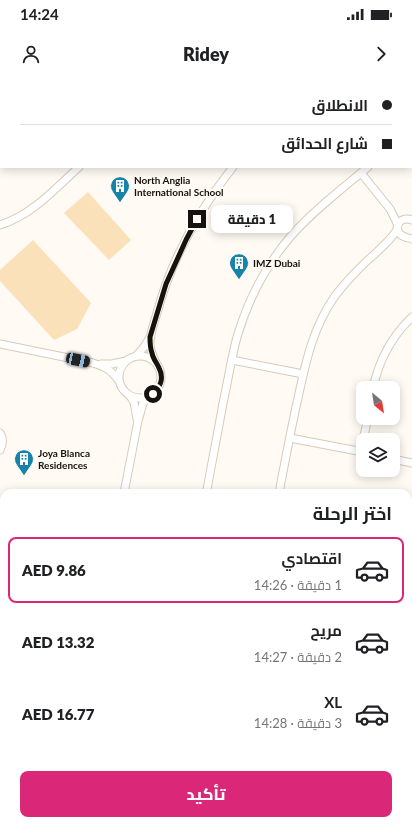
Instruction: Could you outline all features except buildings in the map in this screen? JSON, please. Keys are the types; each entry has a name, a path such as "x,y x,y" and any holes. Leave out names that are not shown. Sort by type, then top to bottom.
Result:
{"street":[{"path":"0,226 19,218 30,211 78,168"},
{"path":"93,363 112,364 126,361 136,356 144,347 150,337 166,284 186,240 210,198 232,168"},
{"path":"207,489 237,337 254,293 273,259 291,236 311,215 367,168"},
{"path":"361,173 390,209 400,234 409,237"},
{"path":"390,209 410,219"},
{"path":"280,489 303,374 311,342 318,326 332,302 356,271 384,246 398,228 401,220 410,219"},
{"path":"384,246 394,241 409,237"},
{"path":"375,381 379,366 387,349 396,334 412,316"},
{"path":"125,489 143,403 159,388 162,380 161,371 150,348 150,337"},
{"path":"0,344 93,363 109,370 120,382"},
{"path":"136,356 149,358 156,363"},
{"path":"232,360 303,374"},
{"path":"126,361 120,370 119,378 122,388 134,402 138,421"},
{"path":"130,396 142,398 150,396"},
{"path":"0,433 3,440 0,450"},
{"path":"290,438 356,451"},
{"path":"400,460 412,463"}],"shaded area":[{"path":"88,192 131,240 109,260 64,213"},
{"path":"33,240 91,303 77,329 54,340 0,281 0,270"}],"place":[{"name":"North Anglia International School","path":"120,203"},
{"name":"IMZ Dubai","path":"239,280"},
{"name":"Joya Blanca Residences","path":"24,476"}],"route":[{"path":"153,394 161,384 162,375 150,348 150,337 166,284 175,262 197,219"}]}
